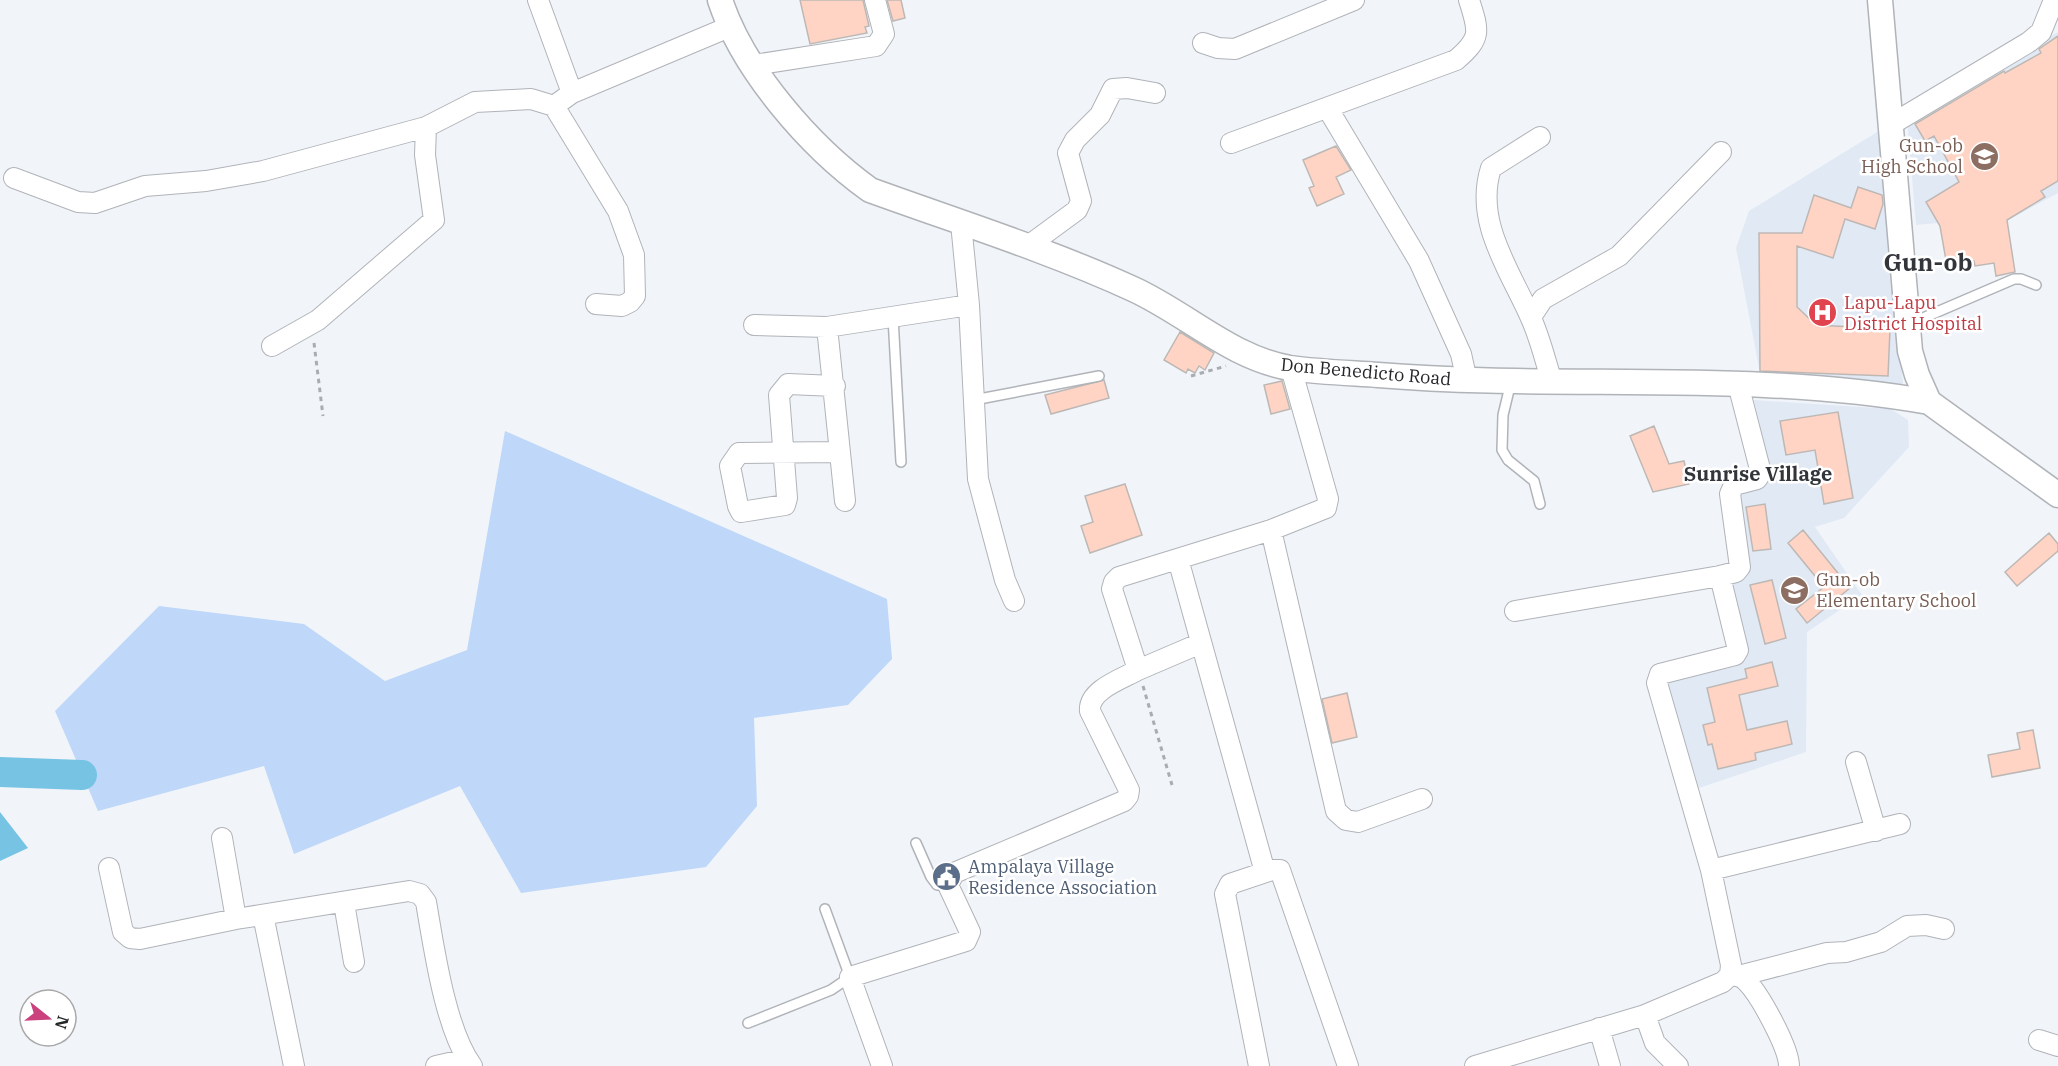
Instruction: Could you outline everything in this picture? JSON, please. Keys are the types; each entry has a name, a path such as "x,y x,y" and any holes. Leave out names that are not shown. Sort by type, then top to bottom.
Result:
{"street":[{"path":"538,0 572,93"},
{"name":"Don Benedicto Road","path":"720,0 729,27 789,117 853,178 870,190 1028,246 1136,290 1253,358 1291,368 1467,381 1738,384 1900,397 1929,402"},
{"path":"754,65 876,46 884,34 876,0"},
{"path":"1203,43 1218,48 1235,49 1354,0"},
{"path":"1231,143 1456,60 1474,45 1477,37 1477,24 1469,0"},
{"path":"1880,0 1911,351 1917,375 1929,402 2058,495"},
{"path":"1892,124 2029,42 2041,32 2054,0"},
{"path":"554,106 572,93 729,27"},
{"path":"1028,246 1077,210 1081,201 1068,153 1075,140 1100,115 1113,89 1127,88 1155,93"},
{"path":"14,178 78,202 95,203 145,186 206,182 263,171 426,127 476,102 531,99 554,106 618,212 634,255 635,296 622,306 596,304"},
{"path":"1328,109 1419,261 1461,354 1467,381"},
{"path":"272,346 312,324 434,220 425,155 426,127"},
{"path":"1540,137 1491,168 1485,199 1505,269 1531,317 1552,382"},
{"path":"1531,317 1543,299 1618,256 1721,152"},
{"path":"961,223 969,306 978,479 1005,580 1014,601"},
{"path":"754,325 827,327 969,306"},
{"path":"827,327 835,386 845,501"},
{"path":"1138,670 1112,589 1119,577 1271,530 1326,508 1328,499 1291,368"},
{"path":"835,386 788,384 782,389 779,396 783,454 840,452"},
{"path":"1515,611 1736,572 1740,567 1730,489 1734,485 1757,479 1761,473 1738,384"},
{"path":"1271,530 1336,810 1346,820 1358,822 1422,799"},
{"path":"1178,559 1265,872"},
{"path":"1720,576 1738,646 1735,655 1660,674 1657,683 1711,870 1731,965 1735,975 1746,980 1758,996 1785,1045 1789,1066"},
{"path":"882,1066 850,977 966,941 970,932 948,885 954,873 1124,801 1129,790 1090,711 1089,703 1095,695 1138,670 1201,643"},
{"path":"1856,762 1876,831"},
{"path":"1711,870 1900,824"},
{"path":"222,838 236,919"},
{"path":"108,868 123,932 130,938 140,939 236,919 409,891 420,894 426,902 439,977 470,1062 436,1066"},
{"path":"1259,1066 1225,894 1230,884 1265,872 1280,870 1348,1066"},
{"path":"344,903 354,962"},
{"path":"264,915 294,1066"},
{"path":"1475,1066 1645,1015 1735,975 1827,953 1846,952 1881,942 1907,926 1926,925 1944,929"},
{"path":"1645,1015 1655,1043 1678,1066"},
{"path":"1599,1028 1610,1066"},
{"path":"2038,1040 2058,1046"}],"lane":[{"path":"1909,324 2014,279 2021,279 2036,285"},
{"path":"893,317 901,462"},
{"path":"974,400 1098,376"},
{"path":"1511,382 1503,415 1502,450 1508,460 1534,481 1540,504"},
{"path":"916,843 937,885 948,885"},
{"path":"748,1023 831,990 850,977 825,909"}],"path":[{"path":"312,324 323,416"},
{"path":"1191,376 1253,358"},
{"path":"1138,670 1172,785"}],"shaded area":[{"name":"Gun-ob High School","path":"2058,32 2058,193 2010,219 1995,193 1937,223 1916,225 1907,119"},
{"name":"Lapu-Lapu District Hospital","path":"1882,129 1903,385 1761,378 1736,248 1749,211"},
{"name":"Gun-ob Elementary School","path":"1754,400 1891,409 1908,420 1909,447 1844,518 1815,527 1862,595 1807,632 1806,752 1699,788 1667,680 1735,667 1747,643 1730,585 1747,567 1740,491 1772,480"},
{"path":"505,431 887,599 892,659 848,705 754,718 757,806 706,867 521,893 460,786 294,854 264,766 98,811 55,711 159,606 304,624 385,681 467,650"},
{"path":"0,812 28,848 0,861"}],"building":[{"path":"800,0 863,0 869,26 865,27 867,33 810,44"},
{"path":"887,0 901,0 905,18 893,21"},
{"name":"Gun-ob High School","path":"2058,36 2058,181 2041,191 2045,197 2007,220 2015,272 1996,276 1994,263 1975,266 1974,261 1947,266 1940,226 1926,202 1959,182 1934,136 1925,141 1915,124 2004,71 2005,73 2041,53 2039,49"},
{"path":"1336,146 1351,170 1336,177 1344,194 1317,206 1309,188 1314,186 1303,160"},
{"path":"1858,187 1882,195 1883,204 1875,229 1845,219 1833,258 1797,246 1797,307 1816,325 1890,329 1888,376 1760,371 1759,233 1802,233 1814,195 1851,208"},
{"path":"1180,332 1214,353 1205,370 1199,366 1195,373 1188,369 1186,373 1164,360"},
{"path":"1104,380 1109,398 1051,414 1045,395"},
{"path":"1282,381 1290,409 1271,414 1264,385"},
{"path":"1838,412 1853,498 1824,504 1815,450 1786,455 1780,421"},
{"path":"1654,426 1669,464 1684,461 1689,484 1653,492 1630,436"},
{"path":"1125,484 1142,535 1090,553 1081,526 1093,522 1085,496"},
{"path":"1765,504 1771,549 1753,551 1746,507"},
{"path":"1803,530 1850,588 1807,623 1796,609 1824,587 1788,543"},
{"path":"2049,533 2058,544 2058,551 2017,586 2005,572"},
{"path":"1772,580 1786,638 1765,644 1750,585"},
{"path":"1772,662 1778,686 1739,695 1747,730 1787,721 1792,744 1755,753 1756,760 1718,769 1712,744 1708,745 1703,725 1715,722 1707,688 1747,678 1745,669"},
{"path":"1347,693 1357,737 1332,743 1322,699"},
{"path":"2033,730 2040,768 1992,777 1988,755 2020,749 2017,733"}],"waterway":[{"path":"0,772 82,775"}],"place":[{"name":"Gun-ob High School","path":"1984,156"},
{"name":"Lapu-Lapu District Hospital","path":"1823,313"},
{"name":"Gun-ob Elementary School","path":"1795,590"},
{"name":"Ampalaya Village Residence Association","path":"947,877"}],"district":[{"name":"Gun-ob","path":"1928,263"},
{"name":"Sunrise Village","path":"1758,474"}]}
